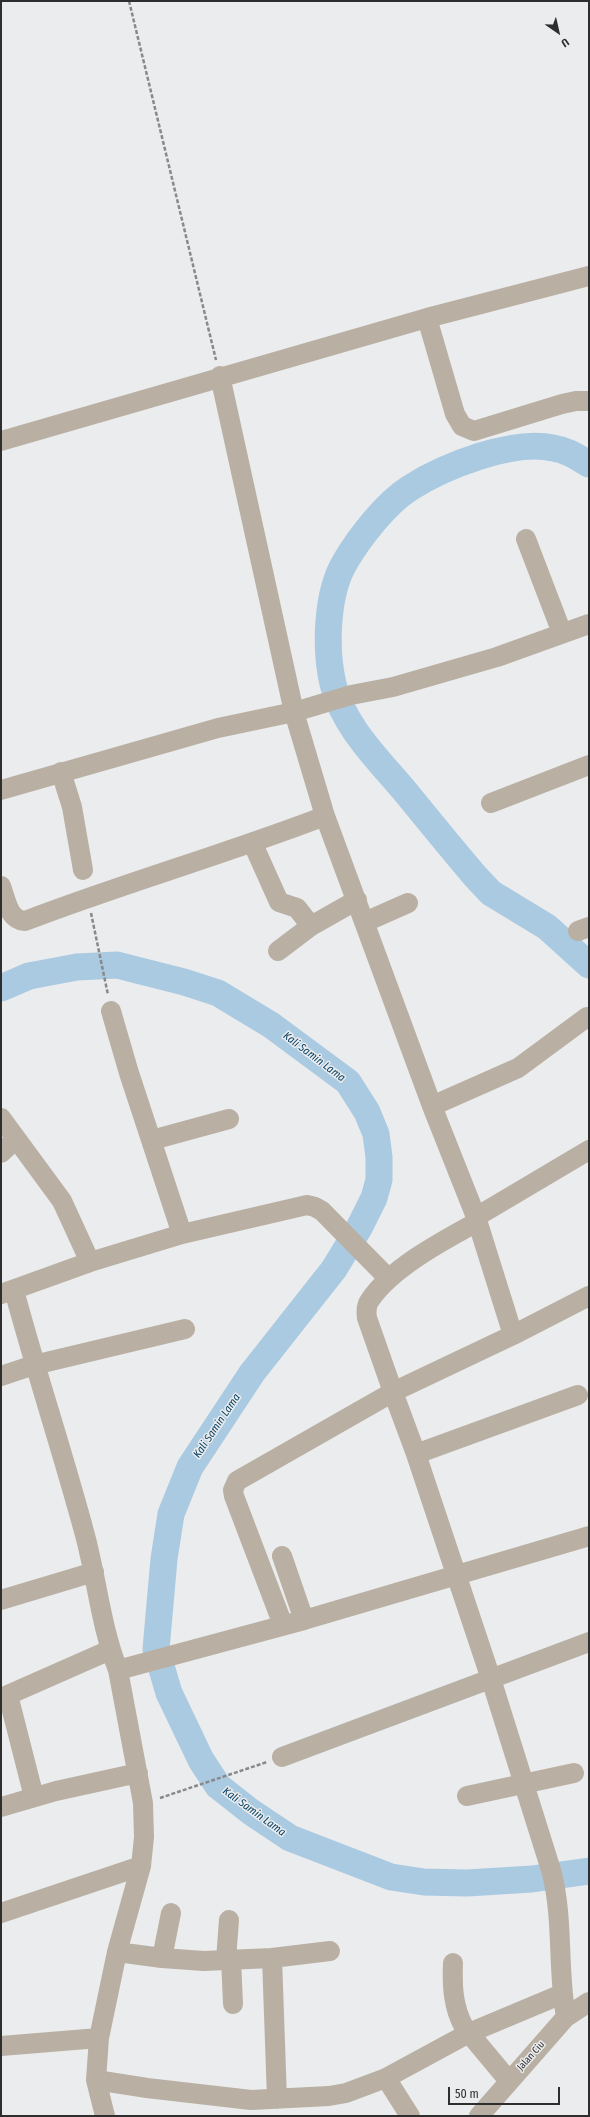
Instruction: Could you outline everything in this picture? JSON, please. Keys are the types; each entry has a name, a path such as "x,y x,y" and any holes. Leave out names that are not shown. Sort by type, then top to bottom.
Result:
{"street":[{"path":"1,441 220,376 427,318 589,276"},
{"path":"427,318 455,414 462,426 474,431 562,404 589,400"},
{"path":"220,376 294,712 325,816 432,1106 477,1220 513,1335"},
{"path":"526,539 562,633"},
{"path":"1,790 218,728 294,712 343,697 393,687 497,657 589,624"},
{"path":"490,803 589,765"},
{"path":"61,772 72,807 83,870"},
{"path":"1,886 12,916 25,921 88,897 252,844 325,816"},
{"path":"252,844 279,902 297,908 311,926"},
{"path":"278,951 311,926 357,900"},
{"path":"364,922 408,903"},
{"path":"111,1011 128,1073 152,1140 182,1234"},
{"path":"432,1106 518,1068 587,1018"},
{"path":"1,1118 68,1210 90,1262"},
{"path":"152,1140 229,1119"},
{"path":"1,1153 16,1139"},
{"path":"566,2016 562,1994 556,1890 551,1870 491,1679 416,1454 366,1312 370,1300 389,1279 433,1246 589,1150"},
{"path":"105,2116 96,2080 99,2038 117,1952 141,1866 144,1837 143,1803 118,1670 110,1650 85,1534 34,1365 5,1290 182,1234 307,1205 319,1209 332,1220 389,1279"},
{"path":"283,1625 234,1496 234,1486 236,1481 393,1392 513,1335 589,1296"},
{"path":"1,1376 34,1365 185,1329"},
{"path":"416,1454 578,1395"},
{"path":"118,1670 304,1620 589,1536"},
{"path":"282,1556 304,1620"},
{"path":"1,1600 94,1572"},
{"path":"282,1757 589,1642"},
{"path":"34,1797 4,1696 110,1650"},
{"path":"1,1807 34,1797 138,1773"},
{"path":"466,1796 574,1773"},
{"path":"1,1913 141,1866"},
{"path":"162,1958 171,1913"},
{"path":"229,1920 229,1960 233,2004"},
{"path":"117,1952 162,1958 204,1961 272,1958 330,1951"},
{"path":"272,1958 277,2099"},
{"path":"453,1963 452,1988 459,2019 509,2081"},
{"path":"96,2080 147,2088 251,2100 346,2093 386,2078 469,2033 562,1994"},
{"name":"Jalan Ciu","path":"479,2116 566,2016 589,2002"},
{"path":"1,2046 99,2038"},
{"path":"386,2078 410,2116"}],"path":[{"path":"129,1 220,376"},
{"path":"88,897 111,1011"},
{"path":"143,1803 282,1757"}],"waterway":[{"name":"Kali Samin Lama","path":"589,464 563,450 537,446 519,447 479,456 460,463 441,471 410,488 392,503 374,522 358,542 345,562 334,590 328,638 330,670 338,700 354,729 375,757 466,866 491,893 547,927 589,965"},
{"name":"Kali Samin Lama","path":"1,988 29,976 77,967 117,965 184,982 218,993 271,1025 348,1082 367,1112 376,1134 379,1157 379,1180 374,1198 359,1228 334,1269 252,1373 190,1467 171,1514 164,1559 156,1649 169,1693 201,1760 218,1786 251,1812 290,1838 391,1877 424,1882 467,1883 532,1879 589,1871"}]}
